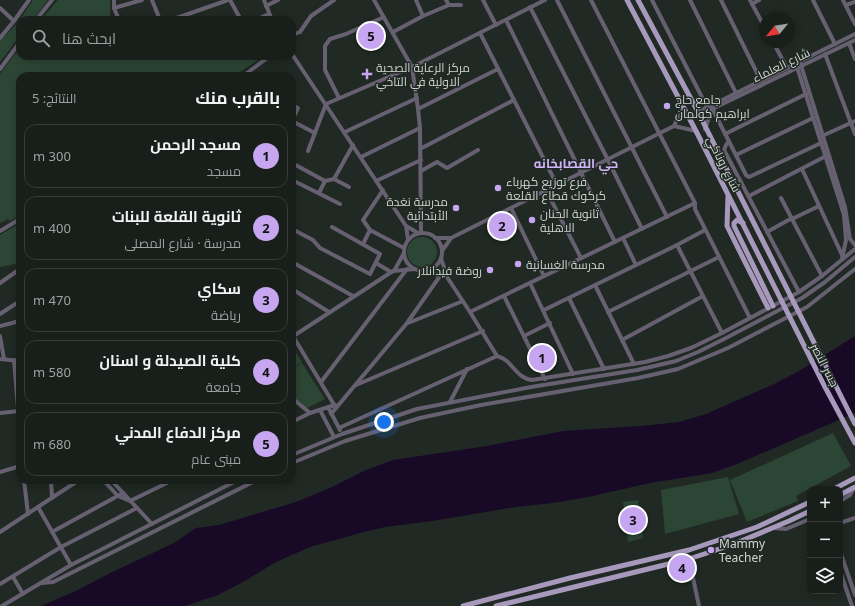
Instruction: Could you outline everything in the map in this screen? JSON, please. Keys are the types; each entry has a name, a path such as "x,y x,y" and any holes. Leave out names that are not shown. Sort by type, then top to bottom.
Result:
{"main road":[{"name":"شارع روناكي","path":"627,0 728,193 779,295"},
{"name":"شارع روناكي","path":"638,0 698,112 705,129 787,291"},
{"path":"728,193 727,226 770,307"},
{"path":"743,223 737,220 734,223 734,226 770,307"},
{"name":"جسر النصر","path":"787,291 855,424"},
{"name":"جسر النصر","path":"779,295 855,443"},
{"path":"840,486 855,478"},
{"path":"843,493 855,487"},
{"path":"463,606 570,578 688,550 757,527 807,503"},
{"path":"496,606 516,604 689,559 734,544 807,511"}],"street":[{"path":"18,16 29,0"},
{"path":"39,16 52,0"},
{"path":"114,0 114,8 117,16"},
{"path":"114,8 142,0"},
{"path":"152,0 158,16"},
{"path":"183,16 229,0 239,16"},
{"path":"264,0 269,14 264,16"},
{"path":"266,6 278,0"},
{"path":"296,34 300,32 311,16 334,0"},
{"path":"374,0 412,67 420,128 421,171 419,233"},
{"path":"416,0 423,16"},
{"path":"446,0 448,5"},
{"path":"483,0 496,25"},
{"path":"308,150 326,104 412,67 545,0"},
{"path":"557,0 667,217"},
{"path":"591,0 695,203 695,209 705,230 750,318"},
{"path":"652,0 726,134 746,175 749,177 821,143"},
{"path":"690,0 736,93"},
{"path":"721,0 760,81"},
{"path":"759,0 751,2 759,17"},
{"path":"813,0 835,44"},
{"path":"844,0 855,24"},
{"path":"846,5 855,2"},
{"path":"393,32 448,5 462,5"},
{"path":"530,7 642,229"},
{"path":"0,8 14,21"},
{"path":"339,98 326,70 325,46 330,39 346,34 384,17"},
{"path":"0,38 16,18"},
{"path":"506,20 615,242"},
{"path":"480,33 557,185"},
{"name":"شارع العلماء","path":"698,112 799,64 855,34"},
{"name":"شارع العلماء","path":"710,107 787,68 825,54 855,40"},
{"path":"848,43 855,60"},
{"path":"0,69 16,47"},
{"path":"776,48 787,68"},
{"path":"825,54 853,122 855,134"},
{"path":"248,72 264,60"},
{"path":"296,60 406,226 408,239 392,272"},
{"path":"799,64 813,118 842,208 848,235 855,245"},
{"path":"799,64 846,207 848,235 842,259"},
{"path":"418,110 498,69"},
{"path":"726,134 806,94"},
{"path":"344,132 417,98"},
{"path":"420,149 514,100"},
{"path":"435,238 451,238 659,134 674,126 683,106"},
{"path":"705,129 710,107"},
{"path":"736,155 813,118"},
{"path":"822,136 853,122"},
{"path":"296,123 315,133"},
{"path":"674,126 696,131"},
{"path":"361,157 420,128"},
{"path":"729,141 724,150 799,292"},
{"path":"334,179 353,145"},
{"path":"421,171 437,162 447,168 478,150"},
{"path":"748,196 826,156"},
{"path":"376,180 421,160"},
{"path":"296,165 325,181 334,179 349,187"},
{"path":"802,169 842,259"},
{"path":"319,193 325,181"},
{"path":"296,182 340,204"},
{"path":"383,190 363,220 370,230 404,250"},
{"path":"546,190 581,258"},
{"path":"781,198 822,276"},
{"path":"470,312 695,203"},
{"path":"767,232 792,218 819,206"},
{"path":"511,208 544,276"},
{"path":"0,231 16,221"},
{"path":"406,226 419,233 431,235 438,241 442,251"},
{"path":"296,231 313,240 320,248 370,274 380,254 332,227"},
{"path":"363,244 370,230"},
{"path":"544,310 705,230"},
{"path":"408,239 419,233"},
{"path":"424,271 434,267 451,238"},
{"path":"623,238 636,265"},
{"path":"677,245 722,333"},
{"path":"441,257 447,277 497,356 507,360 518,375 525,379 532,380 634,364 680,352 722,333 799,292 834,267 855,249"},
{"path":"404,250 405,259 414,269"},
{"path":"296,453 342,434 417,409 531,387 662,365 698,352 802,298 855,256"},
{"path":"608,312 719,257"},
{"path":"376,263 392,272"},
{"path":"296,264 354,296"},
{"path":"834,267 838,271"},
{"path":"321,382 407,269"},
{"path":"296,334 392,272 414,269 447,277"},
{"path":"296,461 352,439 428,416 481,405 664,373 702,360 801,310 822,296 855,270"},
{"path":"0,283 16,272"},
{"path":"331,414 335,407 341,403 407,323 440,276"},
{"path":"530,283 573,374"},
{"path":"595,285 634,364"},
{"path":"296,291 329,312"},
{"path":"504,296 545,379"},
{"path":"622,340 703,296"},
{"path":"569,298 604,369"},
{"path":"407,323 463,301"},
{"path":"0,314 16,304"},
{"path":"0,326 16,322"},
{"path":"732,335 742,322"},
{"path":"524,336 550,324"},
{"path":"355,386 482,331"},
{"path":"0,336 2,359 14,360 16,380"},
{"path":"296,341 335,407"},
{"path":"339,428 497,356"},
{"path":"662,365 664,373"},
{"path":"450,402 467,369"},
{"path":"296,401 310,413"},
{"path":"296,420 310,413 328,407 335,407"},
{"path":"328,407 342,434"},
{"path":"320,410 334,437"},
{"path":"0,413 16,411"},
{"path":"302,451 305,457"},
{"path":"0,472 16,467"},
{"path":"24,484 28,514"},
{"path":"51,484 52,498"},
{"path":"0,532 73,484"},
{"path":"107,484 118,496 130,501 165,484"},
{"path":"114,484 152,524"},
{"path":"2,606 71,565 230,484"},
{"path":"41,583 52,582 249,484"},
{"path":"843,499 850,495 855,487"},
{"path":"52,532 123,493"},
{"path":"38,507 71,565"},
{"path":"0,584 61,547 137,508"},
{"path":"843,522 855,518"},
{"path":"772,528 786,529 807,520"},
{"path":"842,558 855,595"},
{"path":"689,559 699,606"},
{"path":"13,577 23,594"},
{"path":"843,580 852,606"}],"green space":[{"path":"33,0 48,0 36,16 22,16"},
{"path":"58,0 110,0 110,16 44,16"},
{"path":"16,24 16,41 0,62 0,41"},
{"path":"16,52 16,60 258,60 240,72 16,72 16,217 10,221 8,219 0,223 0,74"},
{"path":"16,225 16,264 0,267 0,235"},
{"path":"422,237 433,241 437,252 433,263 422,267 411,263 407,252 411,241"},
{"path":"296,352 302,362 296,366"},
{"path":"302,363 325,399 305,409 296,401 296,367"},
{"path":"833,433 851,466 814,486 807,486 807,490 796,496 798,501 747,522 730,480"},
{"path":"728,477 739,514 665,534 661,490"},
{"path":"638,500 643,538 628,542 623,502"}],"shaded area":[{"path":"855,336 855,413 737,464 712,473 650,483 553,503 515,507 432,521 385,527 364,532 310,547 276,562 218,595 185,606 41,606 78,590 174,543 196,528 219,525 296,502 330,488 366,470 393,460 487,446 563,431 679,422 706,414 774,384 799,371"}],"place":[{"name":"مركز الدفاع المدني","path":"371,36"},
{"name":"مركز الرعاية الصحية الاولية في التاخي","path":"367,74"},
{"name":"جامع حاج ابراهيم كولمان","path":"667,106"},
{"name":"فرع توزيع كهرباء كركوك قطاع القلعة","path":"498,188"},
{"name":"مدرسة نغدة الأبتدائية","path":"456,208"},
{"name":"ثانوية الحنان الاهلية","path":"532,220"},
{"name":"ثانوية القلعة للبنات","path":"502,226"},
{"name":"مدرسة الغسانية","path":"518,264"},
{"name":"روضة فيدانلار","path":"490,270"},
{"name":"مسجد الرحمن","path":"542,358"},
{"name":"سكاي","path":"633,520"},
{"name":"Mammy Teacher","path":"711,550"},
{"name":"كلية الصيدلة و اسنان","path":"682,568"}],"district":[{"name":"حي القصابخانه","path":"576,163"}]}
